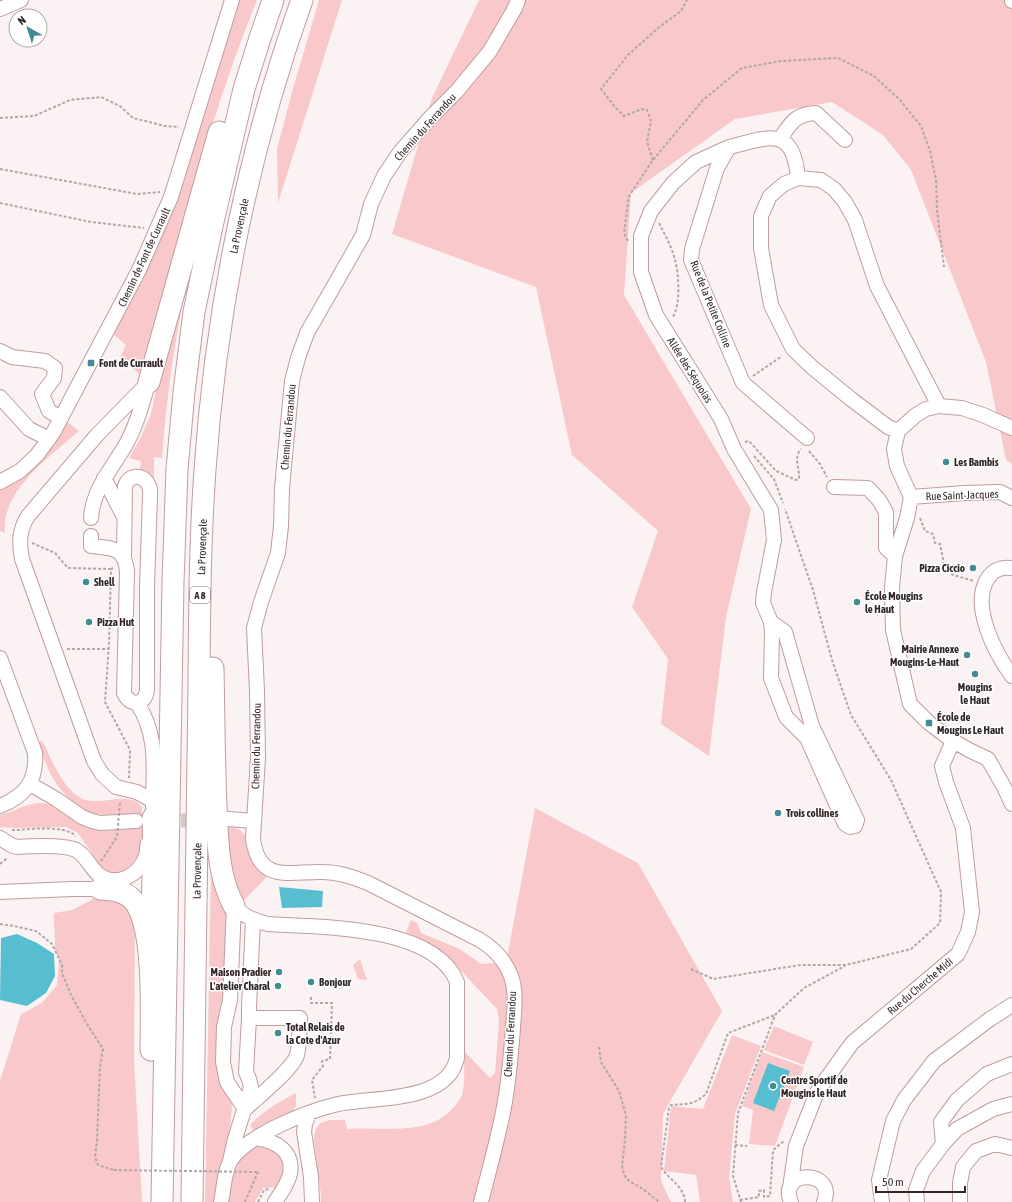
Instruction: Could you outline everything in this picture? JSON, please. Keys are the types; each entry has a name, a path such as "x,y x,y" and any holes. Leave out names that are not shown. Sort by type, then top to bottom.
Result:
{"highway":[{"path":"162,1202 172,589 177,470 184,392 194,312 236,120 260,38 273,0"},
{"name":"La Provençale","path":"192,1202 199,629 205,470 215,369 229,274 250,175 267,107 283,54 302,0"},
{"path":"149,382 223,118 236,83 260,38"},
{"path":"202,534 213,662 219,851 224,886 234,906"},
{"path":"147,813 154,853 150,951 151,1202"},
{"path":"100,889 122,892 132,899 140,912 150,951"}],"street":[{"path":"0,9 21,0"},
{"name":"Chemin de Font de Currault","path":"0,482 20,471 37,455 49,439 139,270 173,191 232,0"},
{"name":"Chemin du Ferrandou","path":"481,1202 494,1154 504,1106 511,1050 515,996 512,977 494,950 480,940 368,883 351,876 323,872 277,873 268,869 259,858 254,846 258,757 254,628 278,552 281,526 282,488 292,381 307,333 363,235 371,204 384,176 400,152 429,119 457,91 490,52 518,0"},
{"path":"780,139 794,120 807,114 816,113 845,140"},
{"path":"729,147 766,138 780,139 791,148 797,161 798,178"},
{"name":"Allée des Séquoias","path":"729,147 696,162 673,183 651,211 641,236 641,272 656,315 721,419 734,449 771,510 774,540 763,603 771,622"},
{"name":"Rue de la Petite Colline","path":"729,147 718,168 692,249 691,260 743,383 807,438"},
{"path":"898,431 888,427 851,400 793,349 771,305 761,248 761,216 770,196 784,184 798,178 821,180 834,189 845,202 855,220 877,286 939,406"},
{"path":"0,351 12,357 45,361 55,368 54,378 42,394 49,411 61,418"},
{"path":"91,518 95,495 104,478 125,446 134,428 149,382"},
{"path":"147,813 137,792 116,787 102,774 94,761 25,568 21,552 20,538 23,523 28,516 97,435 149,382"},
{"path":"0,397 29,429 49,439"},
{"path":"1012,428 984,415 962,408 939,406 926,409 916,415 898,431 894,449 897,466 911,497 907,518 895,556 892,588 893,630 910,704 929,723 953,741 988,759 1012,804"},
{"path":"139,477 149,486 150,497 147,586 147,694 144,699 137,703 129,701 124,693 127,572 124,558 125,518 125,486 127,481 131,478 139,477"},
{"path":"104,478 125,518"},
{"path":"834,487 868,488 879,500 886,512 886,548 895,556"},
{"name":"Rue Saint-Jacques","path":"911,497 1000,492 1012,498"},
{"path":"91,536 91,546 112,548 117,550 124,558"},
{"path":"1012,568 1002,567 990,574 984,584 981,595 984,616 991,640 1006,659 1012,676"},
{"path":"771,622 785,632 812,726 857,820 855,826 850,827 845,824 807,738 786,717 771,678 771,622"},
{"path":"0,658 35,753 36,763 34,775 30,784 18,797 0,806"},
{"path":"0,838 17,847 70,848 77,851 99,875 107,879 122,880 135,872 146,856 147,813 154,760 150,729 143,712 137,703"},
{"name":"Rue du Cherche Midi","path":"791,1202 789,1193 796,1146 817,1092 852,1043 958,954 968,932 972,912 963,828 946,782 942,766 953,741"},
{"path":"30,784 56,799 82,817 100,823 147,813"},
{"path":"228,819 254,821"},
{"path":"0,892 100,889"},
{"path":"230,1161 246,1144 256,1138 313,1112 334,1105 387,1099 432,1088 446,1078 455,1067 457,1058 457,982 447,965 426,950 396,938 375,933 343,928 268,924 253,920 240,913 234,906"},
{"path":"234,906 230,1000 224,1028 223,1062 227,1082 245,1109"},
{"path":"221,1202 226,1173 251,1087 250,1079 246,1072 253,920"},
{"path":"882,1202 879,1180 893,1121 904,1100 934,1060 990,1019 1012,1005"},
{"path":"245,1109 287,1070 296,1059 300,1018 249,1018"},
{"path":"943,1144 941,1122 956,1100 987,1074 1012,1064"},
{"path":"917,1202 916,1190 923,1171 943,1144 958,1129 993,1109 1012,1104"},
{"path":"312,1202 311,1178 304,1132 305,1124 313,1112"},
{"path":"256,1138 275,1142 282,1147 289,1161 290,1175 275,1202"},
{"path":"960,1202 960,1183 963,1167 976,1152 995,1144 1012,1148"},
{"path":"790,1188 798,1179 810,1176 816,1178 824,1187 824,1202"}],"path":[{"path":"653,160 647,142 650,121 647,110 642,109 624,116 601,89 628,55 657,29 681,11 687,0"},
{"path":"0,118 34,116 70,100 101,97 120,106 133,118 165,126 192,128"},
{"path":"0,169 137,194 173,191"},
{"path":"0,203 91,222 157,230"},
{"path":"651,211 658,219 671,247 676,261 678,277 678,301 674,316 664,328"},
{"path":"743,383 793,349"},
{"path":"734,449 741,443 749,441 776,470 796,480 799,479 796,460 797,453 802,448 807,448 820,464 834,487"},
{"path":"691,969 713,979 800,965 846,965 911,949 940,923 941,892 891,780 851,715 832,660 813,590 774,479 749,450 734,449"},
{"path":"907,518 919,514 925,530 933,534 935,543 940,544 945,569 953,575 984,584"},
{"path":"20,538 55,553 68,568 111,569"},
{"path":"64,645 65,649 109,649"},
{"path":"100,861 117,837 120,802"},
{"path":"0,924 36,931 52,944 62,965 62,973 71,995 103,1049 100,1067 95,1157 98,1165 114,1170 258,1172 245,1202"},
{"path":"685,1202 685,1197 681,1188 665,1174 661,1167 669,1108 671,1105 693,1103 700,1100 706,1094 728,1033 775,1015 804,988 846,965"},
{"path":"312,997 312,1003 332,1003 330,1059 322,1061 323,1066 312,1080 313,1112"},
{"path":"775,1015 738,1113 733,1176 740,1201 759,1197 759,1191 764,1190 764,1197 770,1196 773,1150 787,1137 798,1140"},
{"path":"599,1047 601,1062 619,1091 626,1115 625,1145 622,1166 624,1176 629,1181 643,1188 659,1202"},
{"path":"735,1146 747,1146"}],"shaded area":[{"path":"239,0 257,0 239,46 208,139 143,377 120,358 126,345 113,334"},
{"path":"319,0 342,0 278,203 277,149"},
{"path":"479,0 1012,0 1012,464 1006,460 986,362 911,170 883,135 832,102 735,119 631,193 624,295 751,509 726,617 709,756 661,724 668,659 632,607 658,531 572,455 536,287 392,234 432,98"},
{"path":"187,281 172,370 162,458 154,457 154,481 140,469 141,461 129,458 140,439 150,416 159,371"},
{"path":"66,421 79,431 30,475 19,489 11,503 6,518 5,533 0,531 0,486"},
{"path":"42,740 62,779 79,797 86,800 95,801 123,799 131,800 137,802 142,808 143,835 141,849 135,860 126,868 109,874 99,867 78,833 66,827 0,827 0,815 36,803 41,803 54,806 87,828 118,830 136,828 135,814 93,814 84,811 76,805 59,788 51,775 38,743"},
{"path":"535,808 638,863 722,1011 663,1114 661,1181 671,1202 321,1202 314,1140 315,1133 320,1124 333,1120 345,1120 347,1129 389,1129 417,1127 430,1124 442,1118 452,1109 462,1096 464,1081 464,1051 490,1078 495,1073 499,1021 497,1009 449,958 435,947 406,932 411,920 417,923 421,933 460,949 481,964 497,963 507,958"},
{"path":"233,827 240,830 247,837 248,848 252,859 259,869 268,876 240,904 235,896 223,828"},
{"path":"211,867 227,906 227,963 232,1107 229,1137 221,1164 214,1202 205,1202"},
{"path":"101,895 126,899 135,924 134,1060 142,1202 0,1202 0,1081 21,1014 42,1003 57,985 59,959 55,950 54,913 72,910"},
{"path":"360,959 367,980 358,979 353,965"},
{"path":"774,1026 813,1042 804,1065 764,1050"},
{"path":"732,1035 761,1046 735,1114 729,1177 733,1202 700,1202 696,1175 664,1171 671,1106 703,1109"},
{"name":"Centre Sportif de Mougins le Haut","path":"762,1052 804,1067 775,1146 749,1144 753,1110 742,1106"},
{"path":"296,1093 296,1106 292,1112 254,1131 250,1125 255,1120 272,1107"},
{"path":"257,1146 268,1148 277,1153 283,1161 283,1178 278,1187 263,1188 255,1202 228,1202 233,1178 239,1161 250,1149"}],"water":[{"path":"279,887 323,891 322,907 282,908"},
{"path":"17,934 37,943 54,954 55,976 46,993 27,1006 0,1000 1,938"},
{"path":"768,1063 790,1071 774,1111 753,1103"}],"tunnel":[{"path":"160,821 206,820"}],"place":[{"name":"Font de Currault","path":"91,363"},
{"name":"Les Bambis","path":"946,462"},
{"name":"Pizza Ciccio","path":"973,568"},
{"name":"Shell","path":"86,582"},
{"name":"École Mougins le Haut","path":"857,602"},
{"name":"Pizza Hut","path":"89,622"},
{"name":"Mairie Annexe Mougins-Le-Haut","path":"967,655"},
{"name":"Mougins le Haut","path":"975,674"},
{"name":"École de Mougins Le Haut","path":"929,723"},
{"name":"Trois collines","path":"778,813"},
{"name":"Maison Pradier","path":"279,972"},
{"name":"Bonjour","path":"311,982"},
{"name":"L'atelier Charal","path":"278,986"},
{"name":"Total Relais de la Cote d'Azur","path":"278,1033"},
{"name":"Centre Sportif de Mougins le Haut","path":"773,1086"}]}
